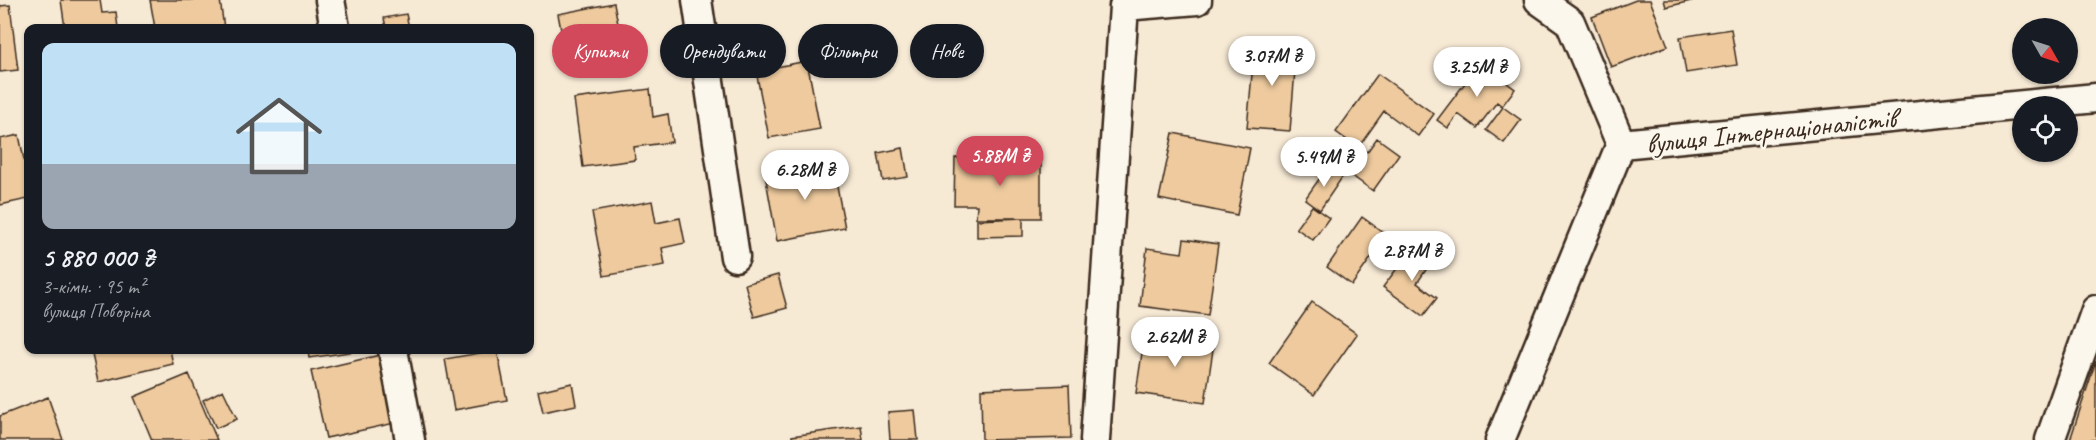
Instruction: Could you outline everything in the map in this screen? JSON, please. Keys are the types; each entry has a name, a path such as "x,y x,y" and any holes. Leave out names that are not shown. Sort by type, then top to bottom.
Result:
{"street":[{"path":"330,0 334,24"},
{"path":"698,0 735,256"},
{"path":"1095,440 1124,6 1197,0"},
{"path":"1539,0 1570,22 1622,144"},
{"name":"вулиця Інтернаціоналістів","path":"1500,440 1622,144 2096,98"},
{"path":"2050,440 2096,310"},
{"path":"394,354 410,440"}],"building":[{"path":"61,0 100,0 102,13 116,12 118,24 64,24"},
{"path":"150,0 220,0 223,24 154,24"},
{"path":"1636,0 1650,0 1668,46 1611,67 1592,17"},
{"path":"1664,0 1695,0 1666,7"},
{"path":"614,3 618,24 560,24 558,14"},
{"path":"10,5 18,70 0,72 0,6"},
{"path":"406,14 408,24 385,24 384,18"},
{"path":"1731,29 1737,65 1686,73 1680,37"},
{"path":"1255,42 1297,46 1290,131 1247,128"},
{"path":"798,63 798,78 810,78 820,129 769,138 757,78 786,78 786,65"},
{"path":"1480,63 1515,89 1502,106 1497,102 1477,128 1458,114 1448,128 1437,120"},
{"path":"1378,74 1434,114 1418,136 1384,111 1358,148 1336,132"},
{"path":"650,89 653,117 668,114 672,142 634,147 635,160 583,167 574,99"},
{"path":"1503,107 1521,120 1504,143 1486,130"},
{"path":"1173,133 1250,148 1237,215 1159,199"},
{"path":"19,135 24,159 24,200 0,205 0,139"},
{"path":"1377,138 1399,154 1373,191 1344,170 1360,147 1367,152"},
{"path":"903,148 908,177 883,181 878,153"},
{"path":"955,158 1041,159 1041,218 976,218 977,205 954,205"},
{"path":"832,161 845,228 777,241 765,174"},
{"path":"1329,165 1343,176 1320,210 1305,199"},
{"path":"652,201 656,223 680,218 685,243 662,248 665,265 604,276 592,212"},
{"path":"1312,206 1329,218 1313,240 1296,228"},
{"path":"1362,217 1387,235 1352,285 1327,267"},
{"path":"1023,218 1023,236 977,237 977,220"},
{"path":"1184,239 1218,244 1208,315 1140,306 1147,248 1182,253"},
{"path":"1413,247 1432,261 1417,283 1437,298 1423,316 1383,287"},
{"path":"778,275 787,308 754,317 745,284"},
{"path":"1312,302 1357,334 1314,395 1269,363"},
{"path":"1145,333 1214,343 1205,403 1136,393"},
{"path":"92,354 171,354 173,364 98,382"},
{"path":"308,354 336,354 309,358"},
{"path":"474,354 498,354 507,400 454,410 445,359"},
{"path":"380,355 395,423 326,438 311,371"},
{"path":"2096,361 2096,440 2070,440"},
{"path":"189,374 217,440 152,440 134,397"},
{"path":"572,383 576,405 543,412 538,391"},
{"path":"1069,385 1071,438 982,440 981,389"},
{"path":"223,390 237,419 216,428 203,400"},
{"path":"48,397 63,440 0,440 0,416"},
{"path":"915,410 918,440 890,440 888,412"},
{"path":"861,426 863,440 792,440 792,436"}]}
